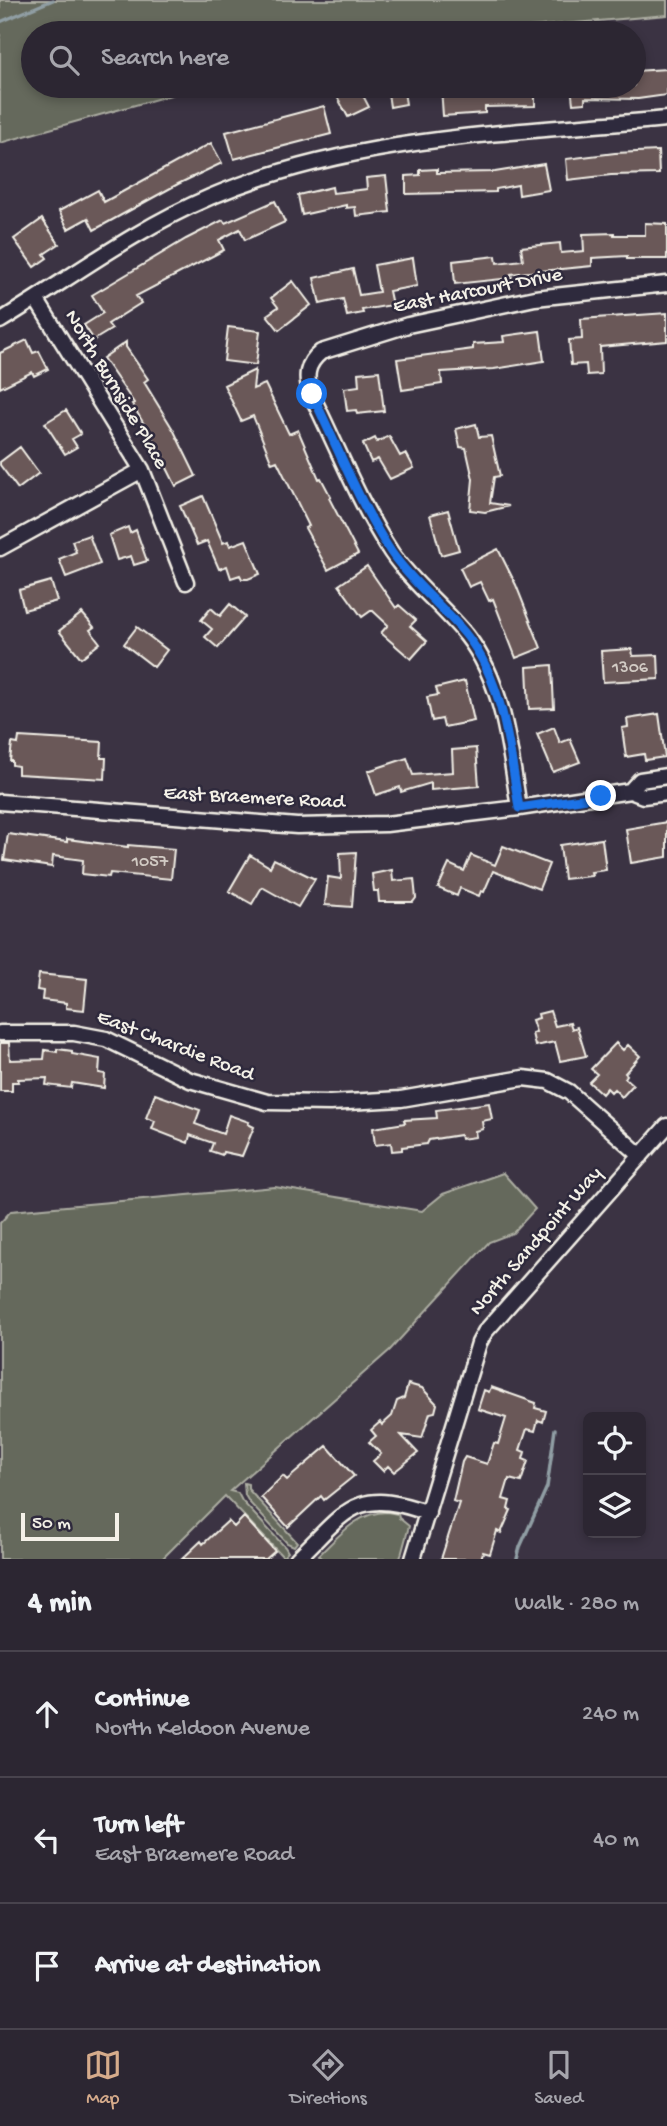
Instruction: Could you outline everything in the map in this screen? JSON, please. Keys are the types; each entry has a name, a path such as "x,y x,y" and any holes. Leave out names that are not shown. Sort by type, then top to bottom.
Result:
{"street":[{"path":"0,321 131,239 209,197 294,168 362,151 419,142 667,119"},
{"name":"East Harcourt Drive","path":"519,808 501,708 489,671 467,635 392,554 312,394 307,382 308,368 321,352 408,325 535,298 667,284"},
{"name":"North Burnside Place","path":"36,299 142,470 186,582"},
{"path":"0,548 142,470"},
{"name":"East Braemere Road","path":"630,791 640,780 667,776"},
{"name":"East Braemere Road","path":"0,802 297,826 386,824 630,791 643,796 667,793"},
{"name":"East Chardie Road","path":"0,1033 74,1032 106,1040 190,1080 267,1102 401,1099 523,1078 548,1081 569,1092 641,1156"},
{"name":"North Sandpoint Way","path":"412,1559 479,1343 485,1332 667,1126"},
{"path":"297,1559 351,1507 388,1502 428,1513"}],"green space":[{"path":"0,0 667,0 667,15 598,21 21,21 21,98 160,98 0,143"},
{"path":"503,1173 535,1209 513,1233 489,1242 390,1350 230,1491 238,1493 242,1501 285,1547 288,1552 283,1557 225,1496 162,1559 0,1559 0,1223 11,1211 275,1187 422,1211 443,1194"},
{"path":"244,1483 248,1484 248,1489 297,1542 294,1546 287,1543 249,1502"},
{"path":"376,1513 398,1514 409,1526 400,1559 323,1559 319,1555 341,1533 358,1521"}],"building":[{"path":"667,69 667,95 646,98 646,70"},
{"path":"338,98 364,98 369,107 348,117"},
{"path":"389,98 405,98 406,104 390,107"},
{"path":"442,98 535,98 535,106 485,107 485,113 443,116"},
{"path":"572,98 585,98 585,103 573,104"},
{"path":"324,106 331,134 234,159 226,132"},
{"path":"211,143 222,163 94,230 88,218 68,229 59,211 98,190 104,202"},
{"path":"658,151 659,174 611,175 568,180 566,159"},
{"path":"544,164 549,190 519,195 518,185 496,189 496,192 406,194 406,176 420,175 420,170 437,169 437,173 495,172"},
{"path":"386,176 390,212 356,216 355,207 346,208 346,205 302,215 298,195 332,187 333,193 367,189 366,178"},
{"path":"275,201 285,222 245,240 240,229 219,240 224,250 136,296 141,303 108,324 112,329 94,340 84,325 103,313 92,295 186,239 223,220 225,223"},
{"path":"42,219 59,244 44,254 47,258 34,267 14,239"},
{"path":"645,223 667,224 667,259 627,259 627,256 592,258 592,266 511,274 512,278 455,284 453,261 496,256 497,263 523,260 521,247 560,243 561,253 584,251 583,234 645,235"},
{"path":"413,258 417,286 389,291 392,305 362,310 363,313 347,316 343,299 320,304 314,278 353,269 359,295 379,292 374,265"},
{"path":"293,281 311,305 279,330 267,315 278,307 271,298"},
{"path":"667,313 667,341 600,347 601,374 587,375 586,364 571,365 569,340 582,339 581,319"},
{"path":"228,327 260,331 256,365 224,361"},
{"path":"540,331 544,361 494,369 441,372 442,384 402,390 397,359 473,349 473,344 504,342 503,336"},
{"path":"27,340 33,353 39,351 48,369 34,376 32,372 0,388 0,353"},
{"path":"126,342 126,347 148,379 144,382 174,431 196,476 176,486 163,456 132,404 134,403 103,358"},
{"path":"255,370 253,389 265,384 289,434 298,430 319,479 321,478 331,497 329,498 358,554 328,570 305,528 309,526 277,461 272,463 253,416 241,421 224,385"},
{"path":"379,371 384,411 357,414 356,410 347,411 344,388 359,386 358,373"},
{"path":"66,410 81,434 72,439 77,447 65,454 45,423"},
{"path":"476,424 479,437 491,436 500,476 494,477 490,503 509,506 485,512 470,510 473,479 466,448 460,447 456,429"},
{"path":"389,436 400,456 406,453 414,468 390,479 378,459 371,462 363,444 375,438 377,442"},
{"path":"20,447 39,473 18,489 0,462"},
{"path":"203,496 223,543 228,541 230,546 246,540 260,574 248,579 242,579 240,575 231,578 227,566 219,569 207,541 197,545 180,506"},
{"path":"448,510 459,550 441,555 430,515"},
{"path":"128,527 130,533 136,530 147,561 134,565 131,556 117,560 109,535"},
{"path":"89,535 100,564 66,577 59,559 76,552 72,541"},
{"path":"498,549 516,585 541,648 516,658 493,599 489,601 480,582 469,587 460,568"},
{"path":"367,566 396,608 399,605 416,620 410,626 427,641 411,659 381,633 388,625 372,610 362,617 339,585"},
{"path":"51,581 57,601 24,610 19,590"},
{"path":"230,604 245,617 218,648 205,637 212,629 201,620 211,608 220,616"},
{"path":"82,613 94,627 90,630 100,643 81,658 59,631"},
{"path":"137,627 167,650 154,667 124,644"},
{"path":"632,649 633,656 658,655 659,679 603,682 601,651"},
{"path":"552,665 554,708 529,709 527,667"},
{"path":"465,681 474,721 444,727 442,719 432,721 427,697 438,695 436,688"},
{"path":"659,714 665,757 645,760 644,754 626,757 622,728 628,727 627,719"},
{"path":"554,727 560,743 570,739 580,762 553,772 537,734"},
{"path":"19,737 102,742 101,758 106,758 105,779 18,774 18,766 12,765 10,761 12,743 18,744"},
{"path":"476,748 479,786 431,790 431,783 401,792 400,787 376,795 368,771 407,758 413,775 453,772 452,750"},
{"path":"667,822 667,857 631,863 626,829"},
{"path":"8,834 67,842 67,839 128,847 174,849 171,879 110,873 109,877 82,874 83,860 53,856 52,867 4,860"},
{"path":"602,839 606,870 591,872 592,876 564,879 560,845"},
{"path":"503,846 549,864 539,889 493,871 484,892 481,891 479,896 460,888 457,896 438,888 449,864 464,871 471,855 495,865"},
{"path":"356,852 352,907 325,905 328,877 341,879 340,853"},
{"path":"250,855 270,867 274,859 315,879 298,907 262,887 252,904 229,891"},
{"path":"392,870 393,881 414,879 416,898 413,902 379,902 378,891 374,891 372,874"},
{"path":"39,974 87,979 84,1010 66,1008 66,1003 42,1000 43,991 37,990"},
{"path":"550,1011 555,1026 570,1023 572,1029 577,1027 586,1056 560,1061 555,1042 535,1046 532,1033 536,1032 532,1020 539,1018 538,1014"},
{"path":"0,1043 9,1043 10,1060 44,1059 45,1050 57,1052 57,1049 100,1059 99,1073 105,1074 104,1088 72,1083 71,1088 46,1085 47,1078 18,1079 19,1082 12,1082 12,1091 0,1091"},
{"path":"616,1043 623,1050 628,1045 640,1056 625,1073 625,1078 633,1085 622,1097 614,1089 611,1092 607,1088 602,1094 589,1082 597,1074 591,1069"},
{"path":"155,1094 200,1110 195,1124 223,1134 229,1115 249,1122 248,1124 254,1127 242,1156 210,1151 213,1143 190,1135 188,1143 152,1129 155,1121 146,1118"},
{"path":"489,1103 492,1119 482,1121 483,1129 475,1131 476,1137 461,1139 460,1135 429,1140 427,1144 392,1151 391,1143 375,1145 373,1128 405,1123 404,1120 437,1118 436,1110"},
{"path":"408,1384 422,1388 437,1404 435,1412 430,1413 422,1438 401,1435 418,1453 394,1472 388,1466 383,1471 373,1461 381,1454 369,1442 376,1436 371,1430 392,1416 397,1401 404,1398"},
{"path":"491,1387 536,1403 535,1408 546,1411 543,1422 538,1420 535,1431 527,1429 520,1450 525,1452 523,1459 528,1461 521,1482 509,1479 503,1499 510,1501 508,1509 511,1510 501,1533 497,1531 490,1554 483,1552 481,1559 441,1559 459,1503 453,1501 462,1462 465,1457 487,1464 494,1443 498,1444 506,1418 478,1409 484,1390 489,1392"},
{"path":"327,1446 354,1476 324,1500 321,1496 288,1527 261,1497 283,1476 287,1480"},
{"path":"244,1517 275,1551 266,1559 182,1559 228,1521 234,1527"}],"waterway":[{"path":"0,22 53,0"},
{"path":"517,1559 547,1487 555,1429"}],"route":[{"path":"312,394 392,554 467,635 489,671 501,708 519,808 601,796"}]}
